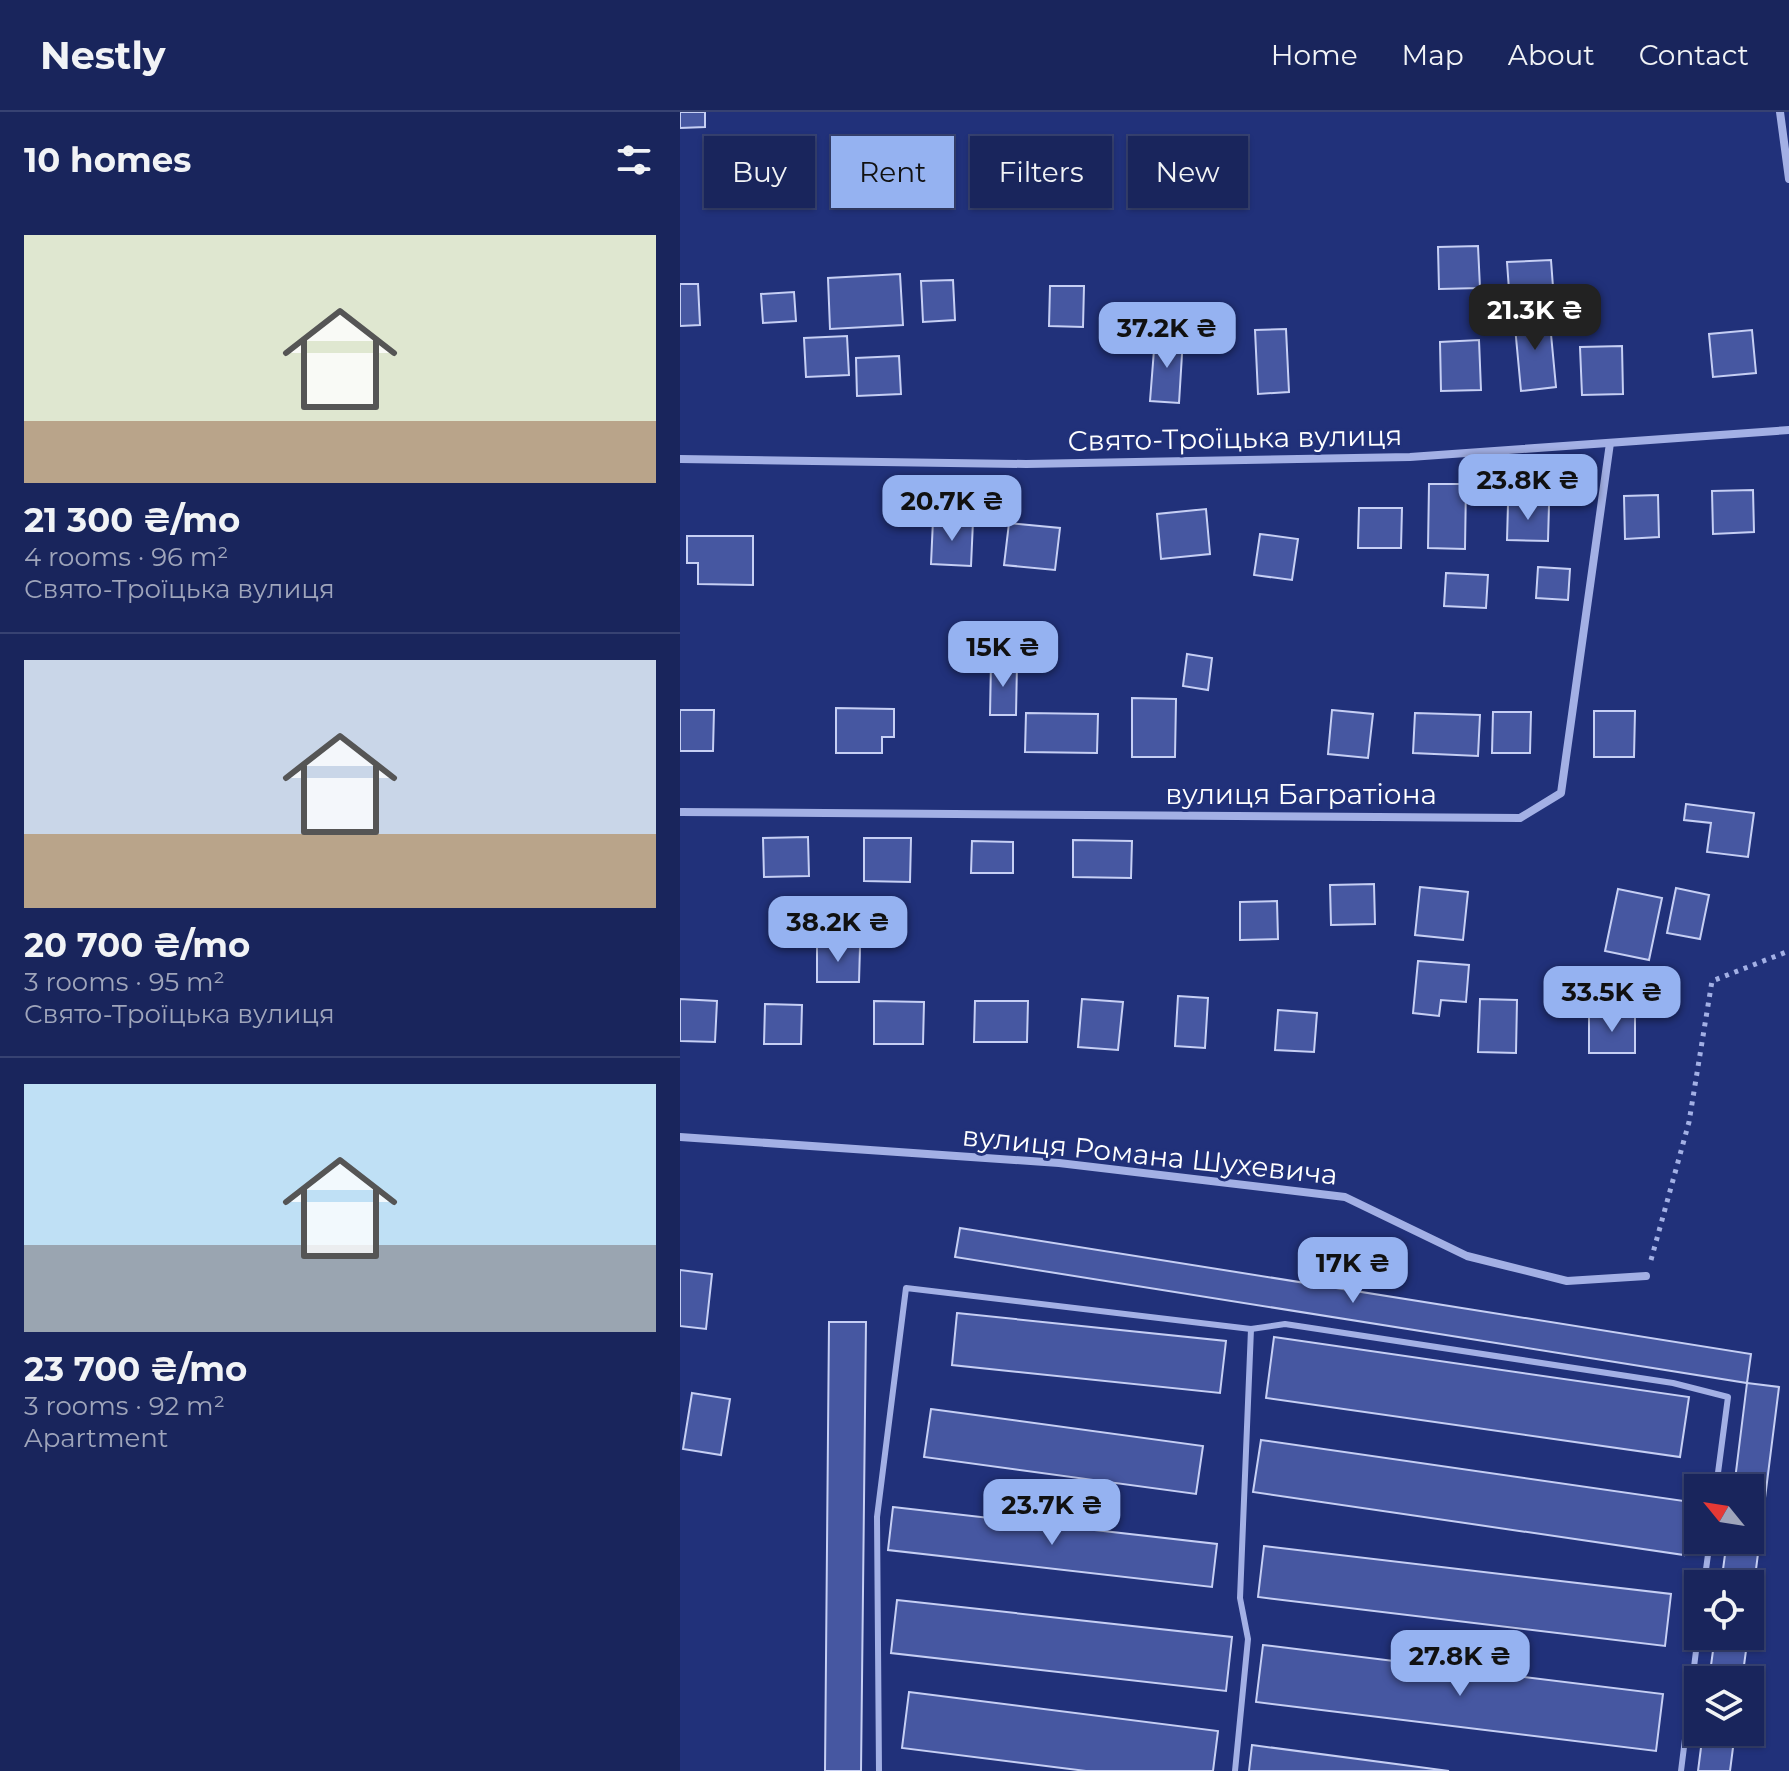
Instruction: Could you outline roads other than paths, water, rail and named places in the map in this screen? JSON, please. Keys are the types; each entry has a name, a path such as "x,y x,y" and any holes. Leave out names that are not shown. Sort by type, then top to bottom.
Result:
{"street":[{"path":"1780,112 1789,179"},
{"name":"Свято-Троїцька вулиця","path":"680,459 1042,463 1410,457 1789,430"},
{"name":"вулиця Багратіона","path":"680,812 1520,818 1561,793 1610,443"},
{"name":"вулиця Романа Шухевича","path":"680,1137 1059,1163 1345,1197 1467,1256 1567,1281 1646,1276"}],"lane":[{"path":"879,1771 877,1517 906,1288 1251,1329 1285,1324 1673,1383 1728,1397 1718,1474"},
{"path":"1235,1771 1248,1639 1240,1598 1251,1329"},
{"path":"1681,1771 1696,1650"}]}
